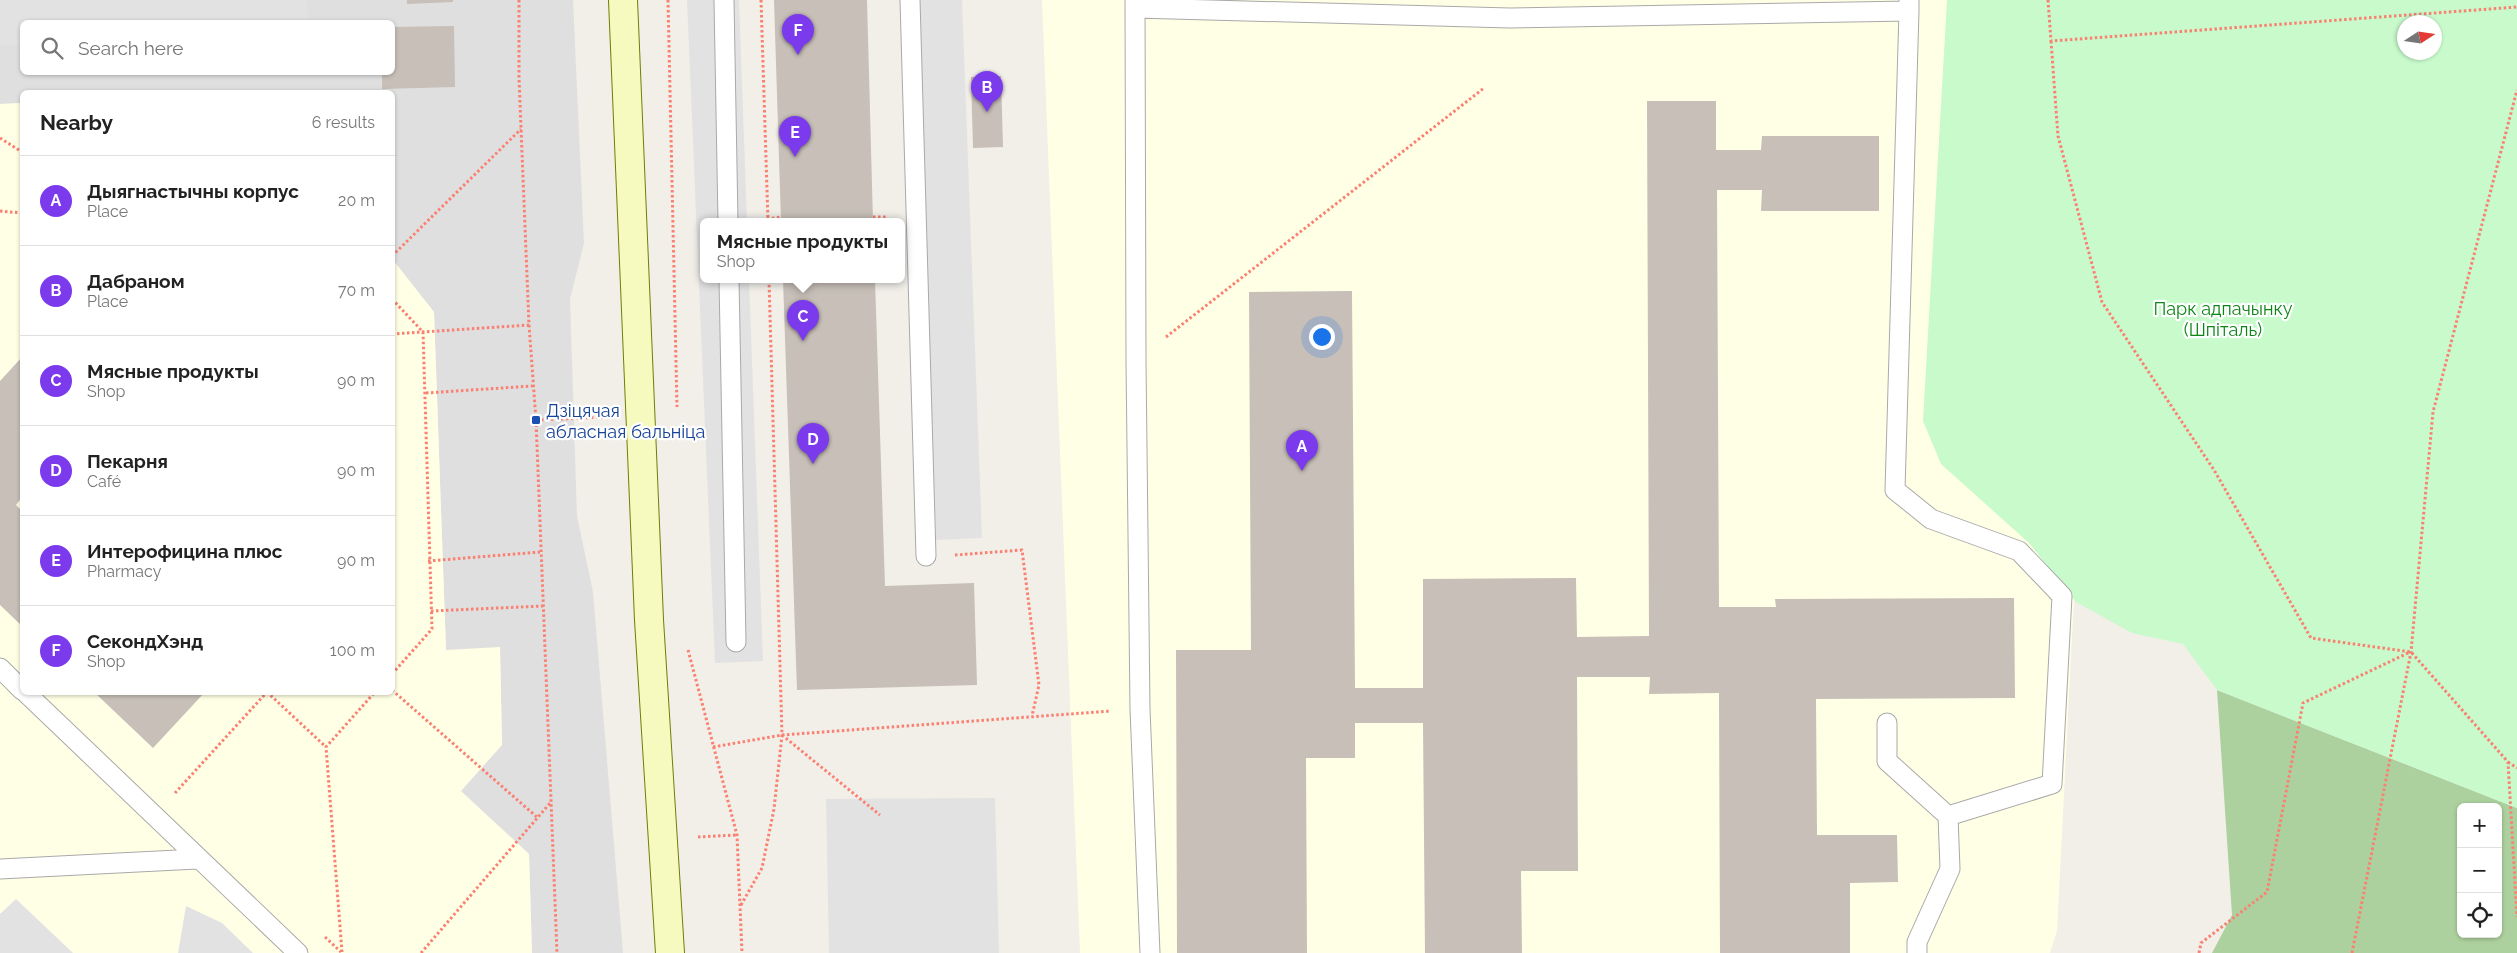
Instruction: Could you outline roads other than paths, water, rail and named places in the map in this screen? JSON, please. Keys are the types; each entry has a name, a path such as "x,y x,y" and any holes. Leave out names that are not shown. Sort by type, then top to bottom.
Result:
{"main road":[{"path":"623,0 649,620 670,953"}],"lane":[{"path":"724,0 728,218"},
{"path":"910,0 926,556"},
{"path":"1150,953 1140,709 1136,360 1136,4 1510,18 1909,5 1895,490 1931,519 2019,551 2062,596 2052,784 1948,816"},
{"path":"729,283 736,642"},
{"path":"0,668 20,688"},
{"path":"28,695 197,859 298,953"},
{"path":"1887,723 1887,760 1948,816 1950,869 1917,942 1917,953"},
{"path":"0,869 197,859"}],"place":[{"name":"СекондХэнд","path":"798,55"},
{"name":"Дабраном","path":"987,112"},
{"name":"Интерофицина плюс","path":"795,157"},
{"name":"Мясные продукты","path":"803,341"},
{"name":"Дзіцячая абласная бальніца","path":"536,420"},
{"name":"Пекарня","path":"813,464"},
{"name":"Дыягнастычны корпус","path":"1302,471"}],"park label":[{"name":"Парк адпачынку (Шпіталь)","path":"2223,318"}]}
